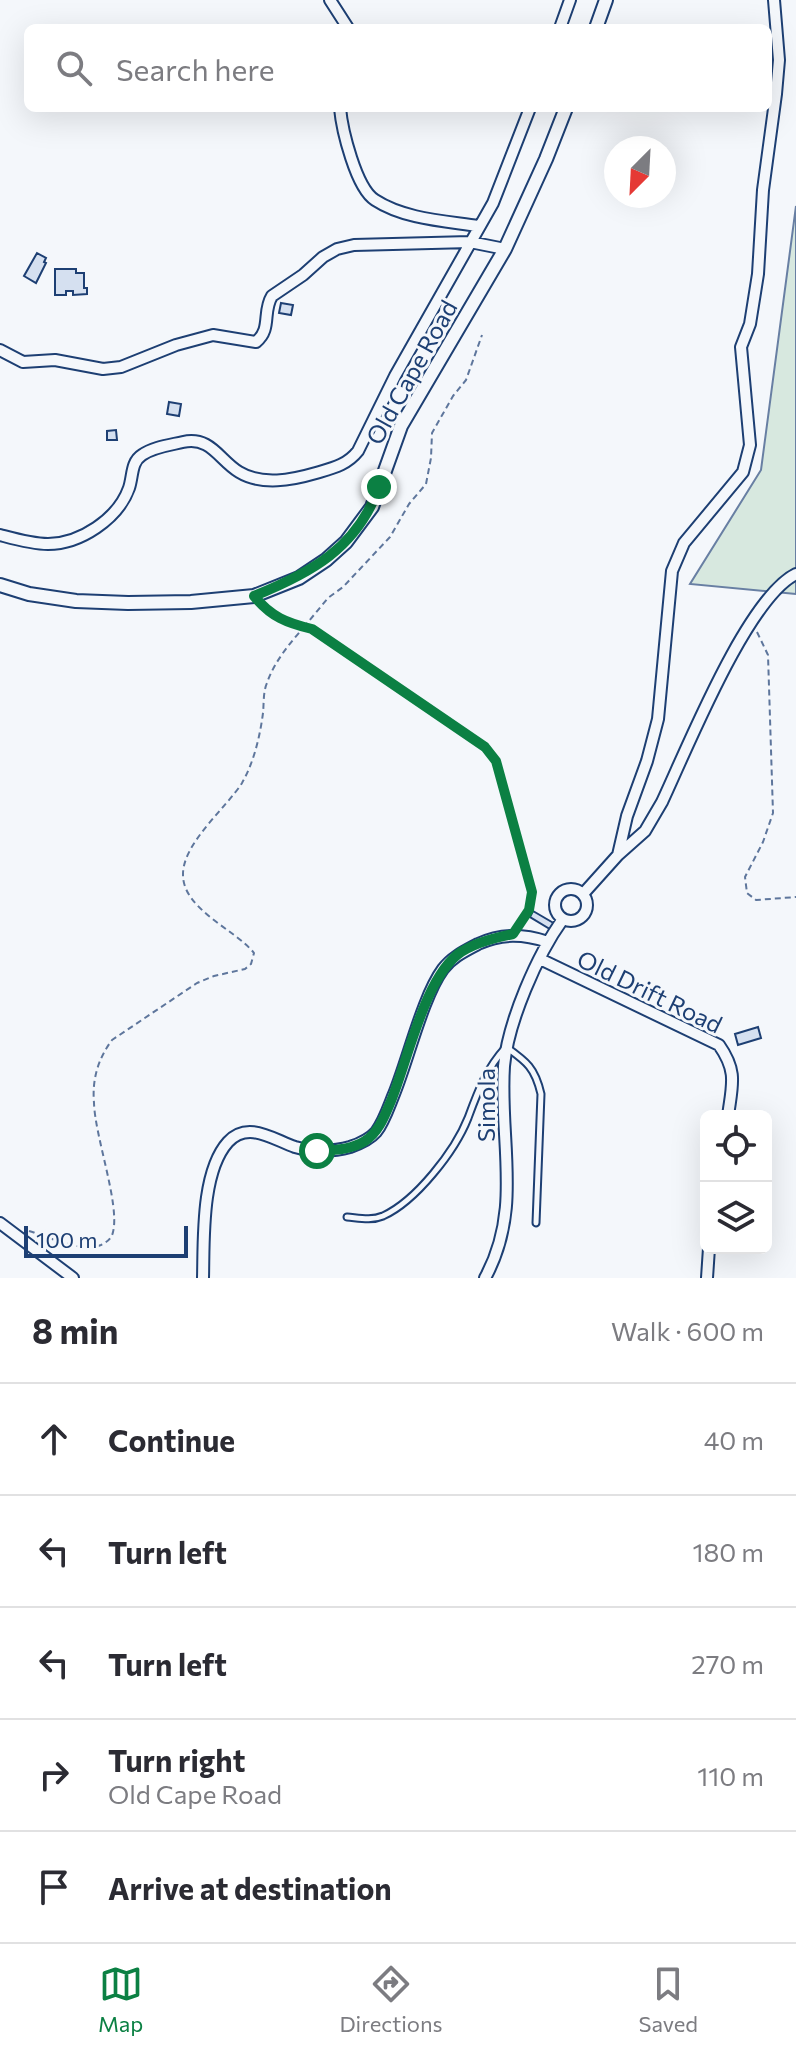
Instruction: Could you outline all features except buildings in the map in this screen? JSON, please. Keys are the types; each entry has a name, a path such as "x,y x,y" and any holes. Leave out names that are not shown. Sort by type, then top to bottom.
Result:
{"street":[{"path":"330,0 345,24"},
{"path":"561,24 570,0"},
{"path":"597,24 606,0"},
{"path":"618,855 658,719 672,571 684,543 743,472 750,445 741,347 750,324 758,274 763,190 776,94 779,60 774,0"},
{"path":"340,112 342,129 364,190 375,201 418,217 478,226"},
{"path":"0,535 47,544 67,542 84,535 111,516 123,500 130,487 135,461 142,455 188,441 208,444 240,473 271,481 295,479 351,460 493,203 528,112"},
{"name":"Old Cape Road","path":"0,585 29,594 76,601 144,603 254,596 299,578 326,560 362,523 372,507 386,463 411,408 505,249 564,112"},
{"path":"0,350 23,362 55,360 103,369 121,367 176,345 213,335 256,342 264,335 267,304 272,296 337,249 354,245 470,242 505,249"},
{"path":"583,894 618,855 645,831 751,620 787,578 796,574"},
{"path":"572,889 583,894 587,906 576,920 563,919 555,910 560,892 572,889"},
{"name":"Simola","path":"485,1278 503,1235 507,1200 506,1047 540,959 563,919"},
{"path":"203,1278 206,1191 228,1142 241,1134 258,1132 296,1147 317,1151 342,1149 364,1142 377,1131 406,1064 431,990 443,969 461,952 487,940 513,934 549,940"},
{"name":"Old Drift Road","path":"540,959 719,1045 734,1075 729,1110"},
{"path":"4,1225 73,1278"},
{"path":"707,1278 709,1254"}],"lane":[{"path":"347,1217 368,1220 383,1216 414,1197 443,1161 492,1063 506,1047 526,1061 536,1075 541,1094 536,1223"}],"path":[{"path":"4,1225 91,1247 103,1244 112,1237 114,1227 109,1183 101,1154 94,1104 95,1079 103,1052 112,1040 197,983 245,969 251,964 254,953 247,944 213,919 186,889 182,874 186,861 198,838 241,784 257,744 267,683 278,662 328,598 343,587 390,537 409,504 426,484 432,433 466,380 482,335"},
{"path":"254,596 266,611 287,624 312,629 467,734 485,747 496,761 532,892 529,910 513,934"},
{"path":"751,620 768,655 773,813 763,842 745,877 747,893 756,900 796,897"}],"shaded area":[{"path":"796,206 796,594 690,584 761,470"}],"route":[{"path":"317,1151 342,1149 364,1142 377,1131 406,1064 431,990 443,969 461,952 487,940 513,934 532,902 532,892 496,761 485,747 312,629 287,624 266,611 254,596 299,578 326,560 362,523 379,487"}]}
